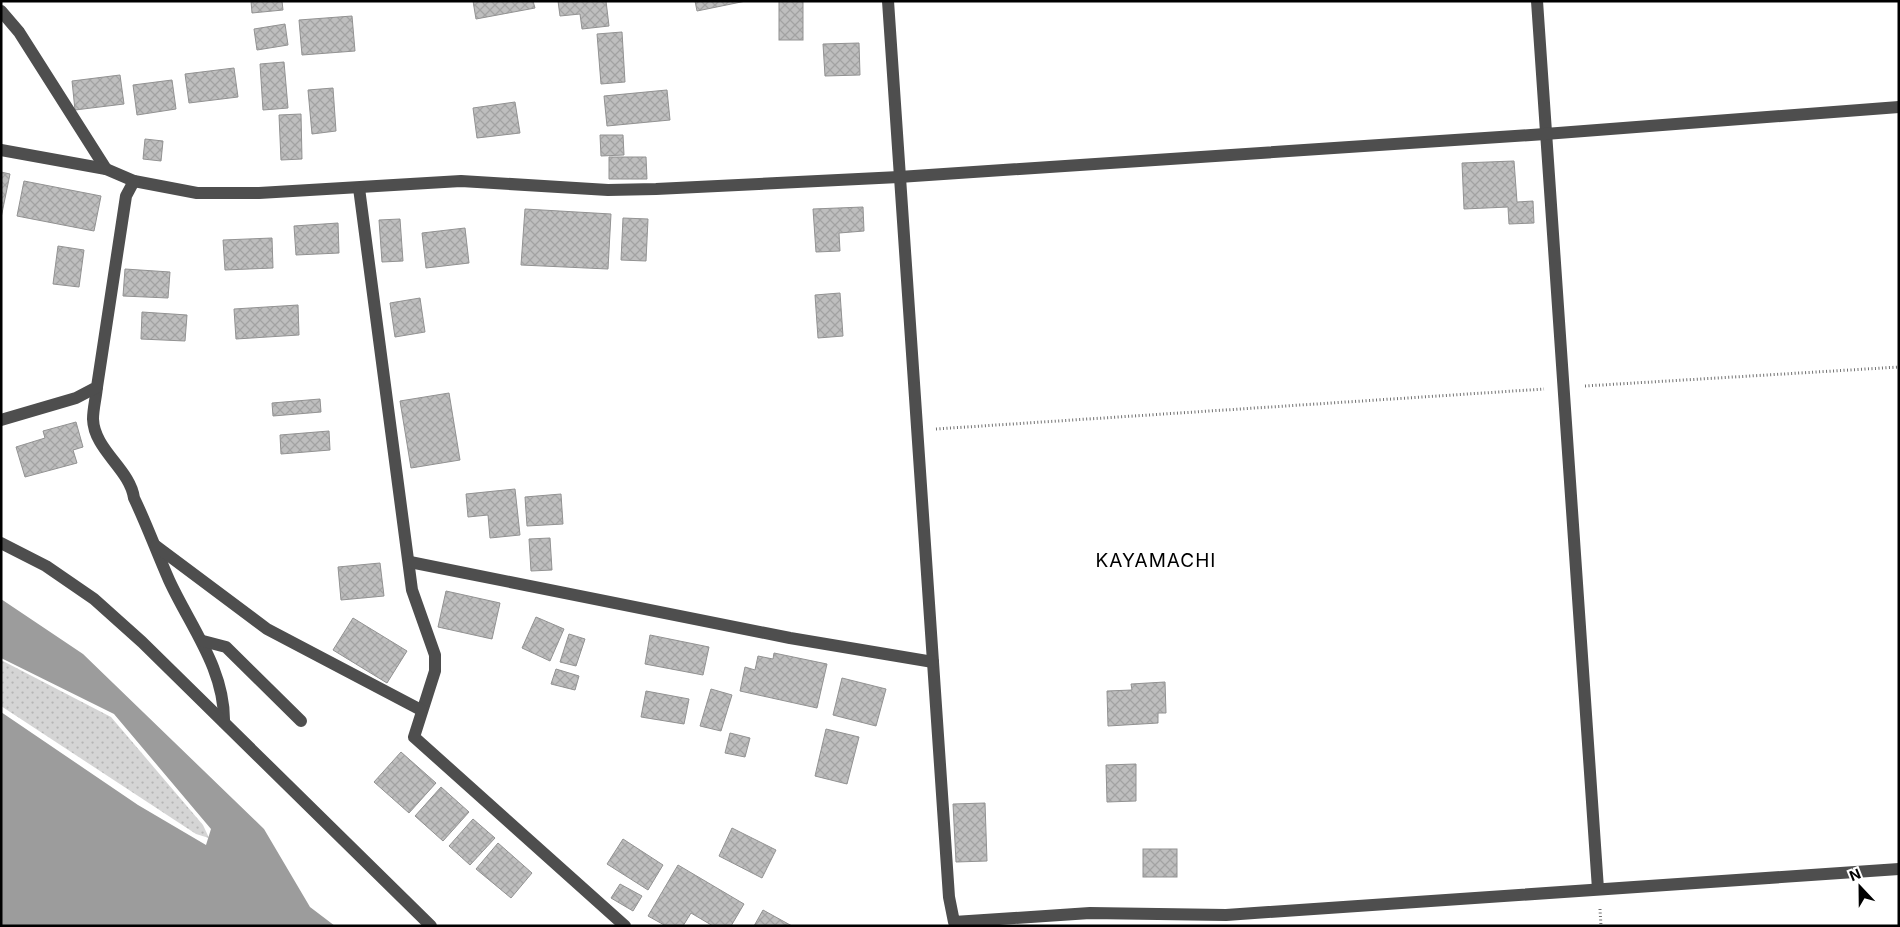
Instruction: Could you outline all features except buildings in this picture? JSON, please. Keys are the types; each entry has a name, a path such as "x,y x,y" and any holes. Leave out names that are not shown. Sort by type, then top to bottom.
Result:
{"street":[{"path":"888,1 949,897 954,924 1090,914 1226,915 1899,869"},
{"path":"1537,1 1598,889"},
{"path":"1,11 19,32 106,169"},
{"path":"1,150 106,169 134,181 197,193 259,194 461,181 608,190 656,189 900,177 1545,134 1899,107"},
{"path":"134,181 126,196 93,420 108,454 132,485 134,498 170,581 203,641 224,702 224,722"},
{"path":"359,188 410,562 412,590 435,656 435,671 421,710 414,737 625,926"},
{"path":"1,420 76,398 97,388"},
{"path":"1,543 46,566 94,599 142,642 431,926"},
{"path":"156,546 267,628 421,710"},
{"path":"410,562 790,638 933,662"},
{"path":"203,641 226,646 301,721"}],"path":[{"path":"916,431 1899,366"}],"shaded area":[{"path":"1,599 83,654 264,829 310,907 335,926 1,926 1,712 138,805 206,845 211,829 114,714 1,658"},
{"path":"1,660 111,717 203,825 209,838 196,834 1,706"}],"district":[{"name":"KAYAMACHI","path":"1156,560"}]}
